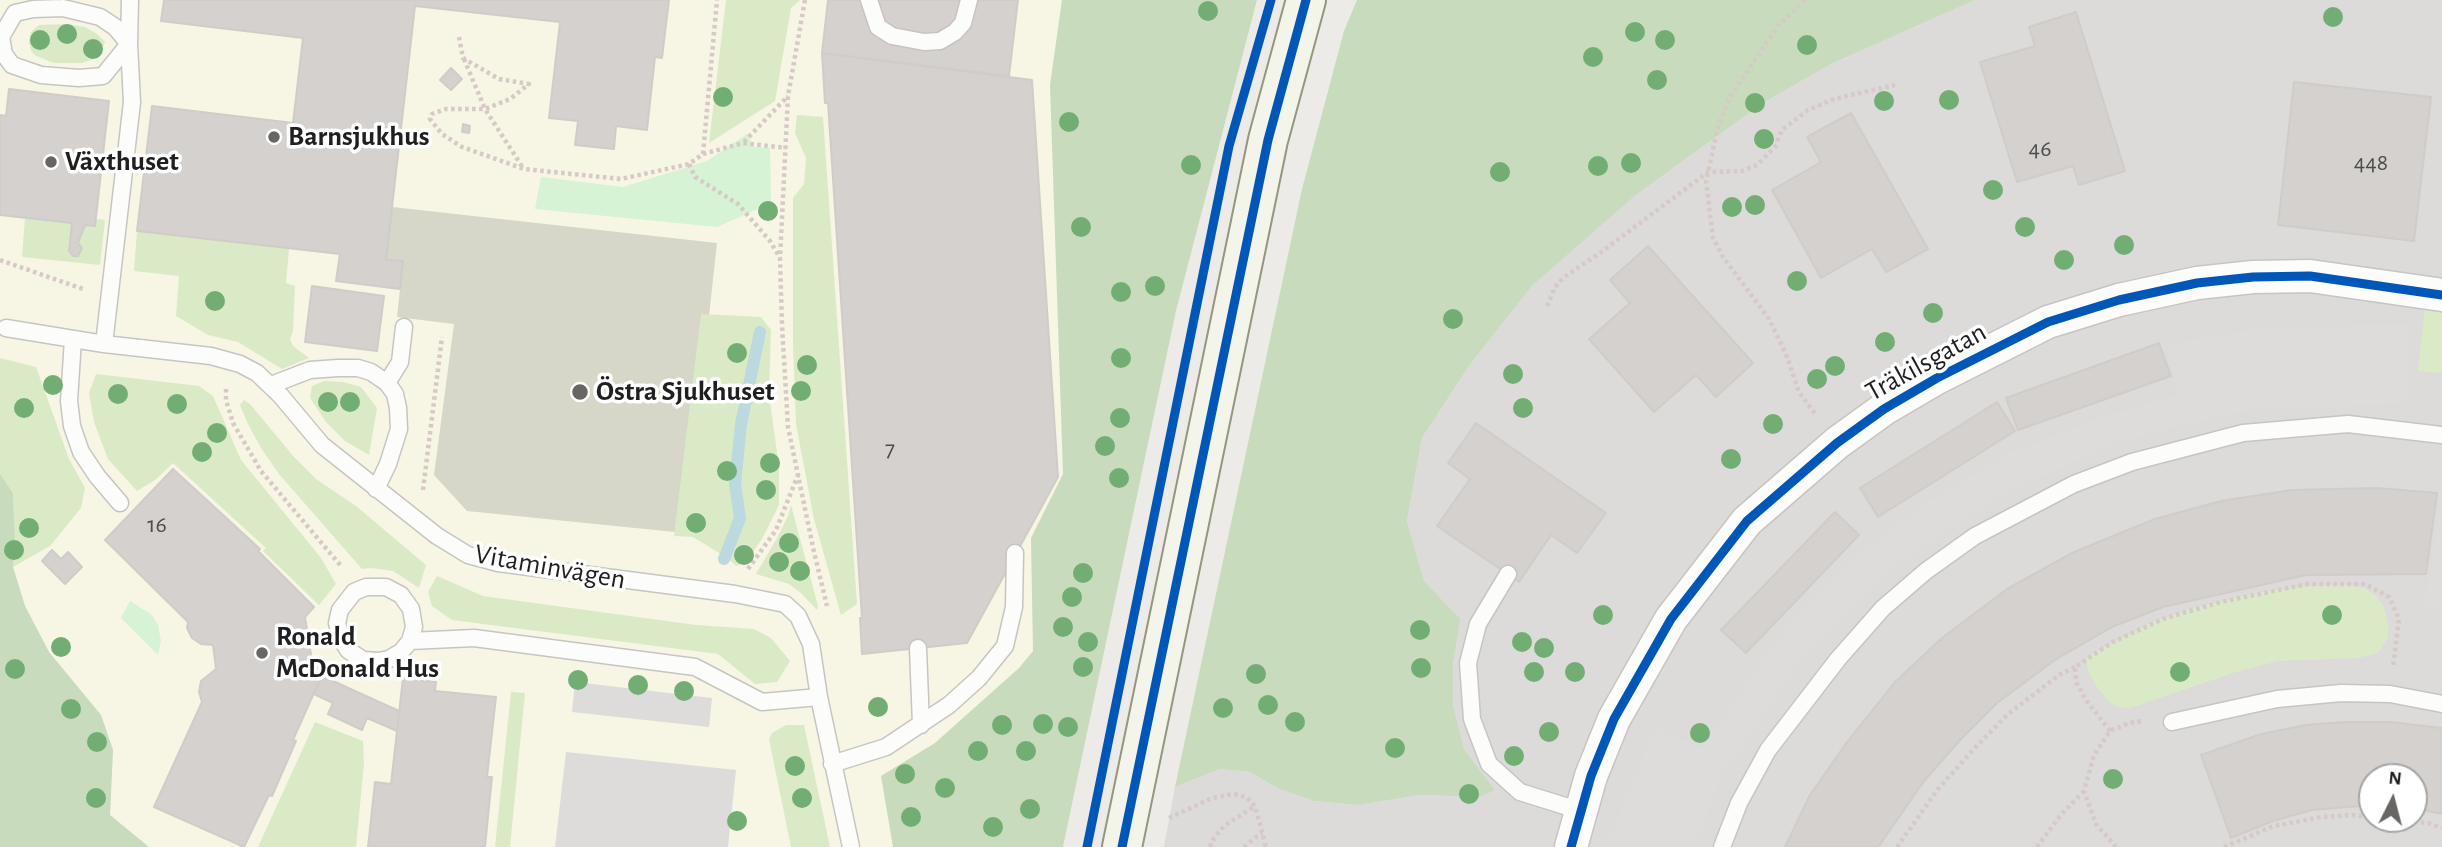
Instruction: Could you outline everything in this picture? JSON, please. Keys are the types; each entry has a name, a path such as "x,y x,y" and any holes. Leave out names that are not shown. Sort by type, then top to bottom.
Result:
{"street":[{"path":"1122,847 1268,140 1306,0"},
{"name":"Träkilsgatan","path":"1571,847 1591,776 1614,719 1671,619 1747,522 1837,443 1884,409 1937,378 2048,322 2119,300 2197,283 2252,277 2310,276 2442,295"}],"lane":[{"path":"104,344 132,102 130,0"},
{"path":"869,0 878,27 892,36 924,42 940,41 955,32 963,23 969,0"},
{"path":"63,8 100,17 115,27 129,44 103,76 79,79 28,72 12,65 4,54 1,37 15,13 33,9 63,8"},
{"path":"387,383 400,362 404,327"},
{"name":"Vitaminvägen","path":"6,328 104,344 211,356 240,364 271,385 322,445 437,536 468,555 498,563 735,594 785,604 798,616 811,644 818,697 851,847"},
{"path":"73,339 69,401 72,426 81,452 120,503"},
{"path":"271,385 310,370 338,368 358,368 372,372 387,383 395,394 398,429 388,464 376,489"},
{"path":"1722,847 1739,803 1768,750 1838,659 1883,608 1926,571 1975,536 2074,484 2132,462 2243,433 2348,424 2442,435"},
{"path":"832,764 886,747 949,705 979,678 1005,646 1014,607 1016,552"},
{"path":"1508,574 1478,624 1468,663 1472,719 1489,764 1520,792 1581,811"},
{"path":"366,587 386,587 401,595 411,609 414,626 410,641 401,652 389,659 378,662 363,660 348,650 341,639 337,622 340,610 354,592 366,587"},
{"path":"410,641 474,638 695,667 762,702 818,697"},
{"path":"918,648 921,725"},
{"path":"2172,722 2277,699 2341,693 2390,694 2442,704"}],"path":[{"path":"703,154 718,0"},
{"path":"805,0 788,96 780,259 788,427 835,640 811,644"},
{"path":"1805,0 1778,26 1731,95 1719,123 1706,181 1713,238 1723,257 1769,319 1786,354 1799,392 1837,443"},
{"path":"459,37 463,58 485,109 524,169"},
{"path":"463,58 499,79 529,84 510,99 485,109 446,109 432,114 430,120 442,134 462,147 524,169 621,179 688,164 703,154 743,143 786,148"},
{"path":"1547,306 1555,287 1564,277 1708,172 1742,171 1757,164 1775,147 1776,139 1782,130 1808,110 1834,99 1895,85"},
{"path":"743,143 788,96"},
{"path":"688,164 695,177 738,204 770,242 780,259"},
{"path":"0,260 109,298"},
{"path":"213,386 235,392"},
{"path":"226,388 226,400 233,423 261,471 340,565 366,587"},
{"path":"735,594 746,570 776,530 798,475"},
{"path":"1897,847 1938,789 2007,715 2059,675 2113,642 2163,619 2221,602 2308,584 2365,584 2389,597 2399,619 2390,694"},
{"path":"2075,667 2076,682 2110,732"},
{"path":"2037,847 2084,790 2094,755 2110,732 2129,723 2172,722"},
{"path":"2084,790 2096,824 2116,847"},
{"path":"1166,820 1212,798 1233,794 1246,797 1255,806 1266,847"},
{"path":"1210,847 1224,826 1255,806"},
{"path":"2224,847 2247,836 2286,824 2321,817 2358,816"},
{"path":"1244,847 1263,835"}],"shaded area":[{"name":"Östra Sjukhuset","path":"0,0 1257,0 1176,311 1063,847 149,847 110,815 113,750 101,715 49,652 25,606 13,567 13,493 0,474"},
{"path":"1975,0 2442,0 2442,847 1164,847 1175,787 1220,769 1250,772 1279,789 1314,801 1358,805 1420,795 1479,797 1494,789 1464,749 1453,705 1453,664 1459,619 1424,581 1407,521 1422,438 1469,366 1532,286 1636,195 1763,103 1831,64"},
{"path":"392,207 717,243 685,533 467,511 434,475 454,324 397,317 403,262 386,260"},
{"path":"2410,325 2406,403 2241,411 2120,441 2011,490 1888,570 1804,657 1721,777 1694,847 1606,847 1655,728 1702,749 1745,684 1789,625 1870,545 1927,502 2009,453 2105,416 2177,395 2168,344 2276,326"},
{"path":"2442,496 2442,610 2425,604"},
{"path":"575,682 712,698 709,727 572,712"},
{"path":"566,752 736,770 728,847 555,847"}],"green space":[{"path":"726,0 800,0 791,8 775,101 709,143"},
{"path":"1062,0 1257,0 1176,311 1063,847 893,847 881,776 935,743 1019,668 1033,651 1031,538 1063,474 1050,85"},
{"path":"1357,0 1975,0 1831,64 1763,103 1636,195 1532,286 1469,366 1422,438 1407,521 1424,581 1460,619 1453,664 1453,705 1464,749 1495,790 1479,797 1420,795 1358,805 1314,801 1279,789 1250,772 1220,769 1175,787 1302,189 1344,31"},
{"path":"67,24 85,27 105,42 99,57 82,63 54,63 36,56 31,51 31,32 39,25"},
{"path":"797,115 823,117 857,604 841,615 814,519 796,424 793,198 804,184 806,158 795,133"},
{"path":"747,134 754,147 770,148 771,203 717,227 535,209 541,177 623,187 707,161"},
{"path":"25,218 72,223 69,251 76,256 82,251 78,243 85,225 95,226 96,219 105,220 100,265 22,257"},
{"path":"137,231 289,249 286,283 295,286 293,331 290,339 293,346 309,358 282,369 238,342 208,335 176,316 179,276 134,271"},
{"path":"2425,308 2442,312 2442,373 2418,371"},
{"path":"701,314 761,317 771,330 769,394 779,467 779,505 762,539 746,562 736,566 693,537 674,536"},
{"path":"0,358 36,367 69,459 85,488 81,508 50,546 13,567 13,493 0,474"},
{"path":"96,374 199,386 213,396 241,460 321,558 336,584 319,605 263,551 266,548 173,463 155,480 137,491 108,459 94,422 89,393"},
{"path":"324,381 361,387 377,408 369,455 345,441 326,422 310,398 312,386"},
{"path":"244,400 316,479 356,506 426,565 419,588 393,571 362,569 279,474 248,424 240,405"},
{"path":"0,474 13,493 13,567 25,606 49,652 101,715 113,750 110,815 149,847 0,847"},
{"path":"791,505 817,610 789,584 756,574 777,538"},
{"path":"437,576 483,596 696,625 754,629 771,638 790,661 777,682 755,684 718,654 452,620 432,606 428,592"},
{"path":"2346,585 2365,588 2375,595 2384,607 2389,628 2387,639 2378,653 2358,658 2278,661 2236,672 2130,708 2119,707 2110,702 2098,689 2089,672 2086,662 2088,656 2155,621 2193,608 2260,592"},
{"path":"130,601 152,615 158,625 161,641 158,655 121,618"},
{"path":"511,692 525,693 510,847 495,847"},
{"path":"315,722 363,741 364,763 356,847 258,847"},
{"path":"786,725 804,725 830,847 791,847 769,739 772,733"}],"building":[{"name":"Barnsjukhus","path":"164,0 669,0 662,58 655,57 647,130 616,126 614,149 575,145 578,121 549,118 560,22 415,6 386,260 403,261 400,289 336,281 340,254 137,231 152,106 293,123 303,38 161,21"},
{"path":"828,0 1018,0 1009,76 822,53"},
{"path":"2076,12 2125,171 2079,185 2073,166 2017,182 1980,62 2035,46 2029,27"},
{"path":"822,53 1032,80 1058,477 967,643 862,654 862,618 829,118 828,103 825,103"},
{"path":"451,68 462,79 451,90 440,80"},
{"path":"2294,82 2431,97 2414,241 2278,225"},
{"name":"Växthuset","path":"9,89 109,101 95,226 85,225 78,243 82,248 78,256 73,256 69,251 72,223 0,215 0,115 6,116"},
{"path":"1851,113 1928,249 1886,272 1872,249 1821,278 1772,190 1821,162 1807,137"},
{"path":"463,124 470,126 469,133 462,132"},
{"path":"1648,246 1753,363 1716,397 1696,375 1654,412 1589,339 1630,303 1610,280"},
{"path":"312,286 384,296 377,351 305,342"},
{"path":"2159,343 2171,376 2018,430 2006,398"},
{"path":"1997,402 2015,431 1878,517 1860,488"},
{"path":"1476,423 1606,513 1577,553 1551,535 1519,582 1437,526 1470,479 1448,463"},
{"name":"Ronald McDonald Hus","path":"173,469 260,549 258,551 314,607 305,617 312,661 325,668 272,796 269,795 244,847 154,807 202,702 199,692 201,681 216,669 213,645 201,644 192,638 187,628 188,622 105,540"},
{"path":"2377,488 2437,493 2426,574 2306,575 2163,607 2112,627 2055,660 1997,703 1925,780 1878,847 1785,847 1810,795 1847,742 1895,682 1942,638 2007,589 2074,552 2155,519 2221,501 2292,490"},
{"path":"1835,512 1859,535 1746,653 1721,630"},
{"path":"52,550 61,559 68,552 82,567 65,584 42,561"},
{"path":"322,676 399,711 397,731 367,718 362,730 328,714 333,703 314,694"},
{"path":"403,678 436,682 435,691 496,697 487,777 492,777 485,847 368,847 375,782 391,784"},
{"path":"2390,722 2442,728 2442,814 2428,811 2428,763 2358,763 2358,806 2312,810 2273,821 2231,838 2201,755 2261,734 2306,725"}],"waterway":[{"path":"724,559 740,518 735,484 741,424 760,332"}],"cycle path":[{"path":"1087,847 1229,146 1271,0"},
{"path":"1122,847 1268,140 1306,0"},
{"path":"1571,847 1591,776 1614,719 1671,619 1747,521 1837,443 1884,409 1937,378 2048,322 2119,300 2197,283 2253,277 2310,276 2442,295"}],"place":[{"name":"Barnsjukhus","path":"274,137"},
{"name":"Växthuset","path":"51,162"},
{"name":"Östra Sjukhuset","path":"580,392"},
{"name":"Ronald McDonald Hus","path":"262,653"}]}
